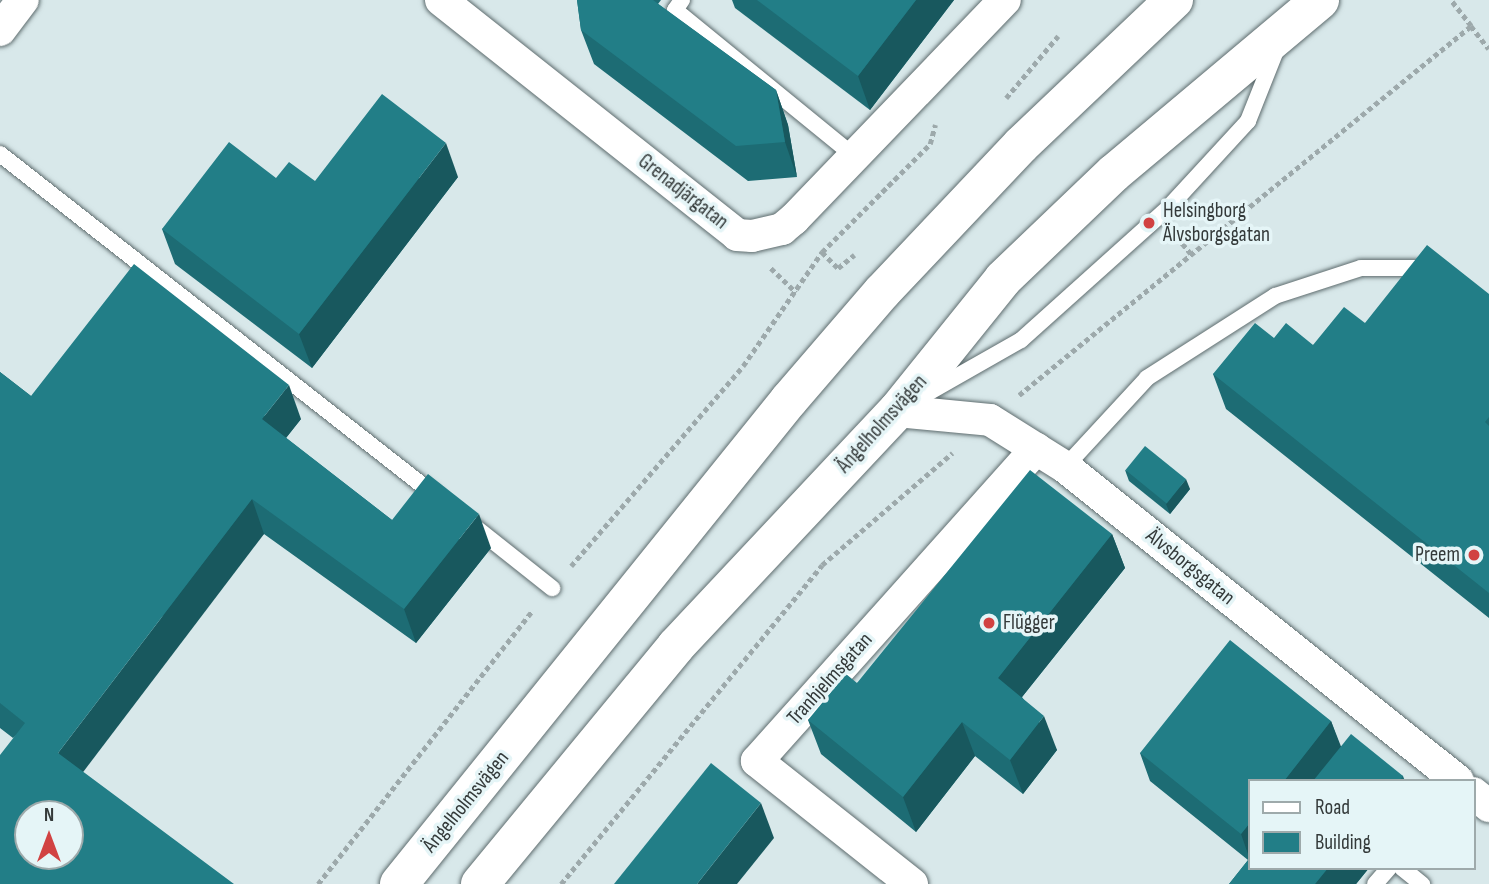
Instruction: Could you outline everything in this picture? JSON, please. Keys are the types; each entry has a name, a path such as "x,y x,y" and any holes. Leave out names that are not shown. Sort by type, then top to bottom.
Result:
{"main road":[{"name":"Ängelholmsvägen","path":"399,884 789,400 882,292 1021,145 1174,0"},
{"name":"Ängelholmsvägen","path":"480,884 676,646 897,411 1003,279 1114,173 1320,0"}],"street":[{"path":"0,30 23,0"},
{"name":"Grenadjärgatan","path":"442,0 737,235 767,235 782,229 1005,0"},
{"name":"Älvsborgsgatan","path":"897,411 990,420 1065,467 1455,779"},
{"name":"Tranhjelmsgatan","path":"912,884 757,761 1036,449"},
{"path":"1475,795 1489,806"}],"lane":[{"path":"682,0 675,10 855,157"},
{"path":"897,411 1021,340 1169,207 1248,121 1283,32"},
{"path":"0,155 552,588"},
{"path":"1065,467 1147,379 1275,296 1361,268 1441,271"},
{"path":"1375,884 1387,870"},
{"path":"1404,870 1422,884"}],"path":[{"path":"1471,26 1489,49"},
{"path":"1006,98 1058,36"},
{"path":"317,884 552,588 743,366 822,251 930,144 935,130 934,75"},
{"path":"1170,228 1192,255"},
{"path":"822,251 838,268 854,255"}],"building":[{"path":"577,0 653,0 776,90 785,142 736,146 581,30"},
{"path":"757,0 916,0 858,76"},
{"path":"382,94 446,143 299,334 162,229 229,142 276,178 289,162 315,181"},
{"path":"1427,245 1489,294 1489,417 1485,422 1489,426 1489,593 1213,374 1255,323 1274,338 1286,323 1313,345 1344,307 1365,323"},
{"path":"134,264 289,385 262,419 392,520 428,474 479,514 404,609 252,499 58,753 234,884 0,884 0,755 25,723 0,703 0,372 31,396"},
{"path":"1145,446 1186,479 1167,503 1125,470"},
{"path":"1030,470 1112,534 998,678 1044,716 1010,760 962,722 903,797 808,720 846,674 857,683"},
{"path":"1230,640 1331,721 1286,779 1248,779 1248,825 1241,834 1140,753"},
{"path":"1351,734 1403,776 1401,779 1315,779"},
{"path":"711,763 761,803 697,884 614,884"},
{"path":"1248,860 1248,870 1326,870 1315,884 1229,884"}],"place":[{"name":"Helsingborg Älvsborgsgatan","path":"1149,223"},
{"name":"Preem","path":"1474,555"},
{"name":"Flügger","path":"989,623"}]}
